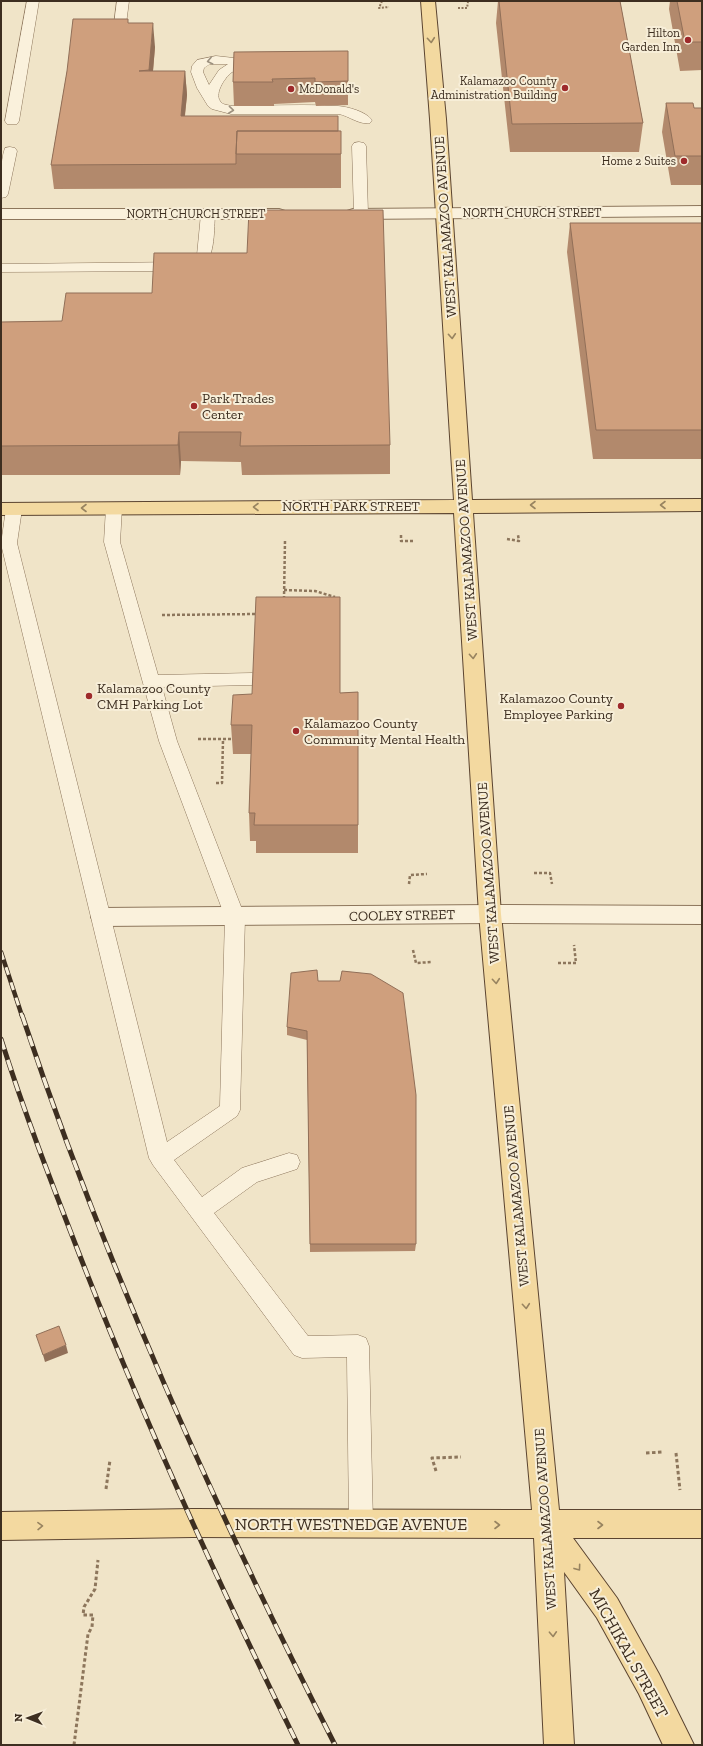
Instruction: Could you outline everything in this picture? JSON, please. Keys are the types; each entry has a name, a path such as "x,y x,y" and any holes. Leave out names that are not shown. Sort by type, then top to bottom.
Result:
{"main road":[{"name":"WEST KALAMAZOO AVENUE","path":"428,1 444,214 490,914 547,1525 559,1745"},
{"name":"NORTH PARK STREET","path":"7,509 702,505"},
{"name":"NORTH WESTNEDGE AVENUE","path":"1,1526 192,1523 547,1525 702,1524"},
{"name":"MICHIKAL STREET","path":"547,1525 607,1608 649,1684 679,1745"}],"street":[{"name":"NORTH CHURCH STREET","path":"338,214 702,211"},
{"name":"NORTH CHURCH STREET","path":"1,214 292,214"},
{"name":"COOLEY STREET","path":"102,917 490,914 702,915"}],"lane":[{"path":"12,121 33,1"},
{"path":"119,32 123,1"},
{"path":"262,63 248,63 219,59 210,60 199,65 197,68 199,77 214,103 223,108 231,110 339,110 352,113 365,120"},
{"path":"214,103 212,100 213,91 222,73 230,67 248,63"},
{"path":"359,146 361,214"},
{"path":"1,194 10,151"},
{"path":"3,268 183,267 196,264 202,261 204,255 208,214"},
{"path":"114,508 112,542 168,741 235,917 230,1110 160,1158"},
{"path":"7,509 9,543 160,1158 302,1347 358,1346 361,1524"},
{"path":"151,681 252,679"},
{"path":"200,1211 250,1174 289,1162"}],"path":[{"path":"382,1 379,8 389,7"},
{"path":"458,8 467,8 468,2"},
{"path":"507,539 519,541 518,535"},
{"path":"284,606 285,541"},
{"path":"400,541 414,541"},
{"path":"284,590 315,590 335,597"},
{"path":"161,615 261,614"},
{"path":"200,739 202,746"},
{"path":"208,739 234,739"},
{"path":"213,783 222,783 223,740"},
{"path":"534,873 550,873 552,885"},
{"path":"409,888 410,874 427,874"},
{"path":"558,963 576,963 573,943"},
{"path":"413,950 416,963 432,962"},
{"path":"646,1453 662,1452"},
{"path":"676,1453 679,1475"},
{"path":"436,1470 432,1458 461,1457"},
{"path":"107,1476 110,1460"},
{"path":"74,1745 88,1634 92,1627 93,1615 83,1615 84,1608 95,1589"}],"building":[{"name":"Kalamazoo County Administration Building","path":"499,1 620,1 643,123 512,124"},
{"path":"677,1 702,1 702,42 685,42"},
{"path":"73,19 128,19 128,23 153,23 149,70 139,71 185,71 181,116 338,116 338,131 237,131 236,164 51,165 67,71"},
{"path":"348,51 348,81 315,82 315,78 272,79 273,82 233,82 234,52"},
{"path":"666,103 693,103 694,108 702,108 702,156 675,156"},
{"path":"237,131 341,131 341,154 236,154"},
{"name":"Park Trades Center","path":"249,210 383,210 390,445 240,446 241,432 179,432 178,445 1,446 1,322 62,321 66,293 152,293 154,253 247,253"},
{"path":"570,223 702,223 702,430 596,430"},
{"name":"Kalamazoo County Community Mental Health","path":"256,597 340,597 340,693 358,692 358,825 254,825 255,813 249,813 252,725 231,725 233,695 252,694"},
{"path":"317,970 318,981 340,981 342,971 371,974 403,993 416,1095 416,1244 310,1244 307,1031 287,1027 291,973"},
{"path":"59,1326 66,1345 43,1355 36,1335"}],"railway":[{"path":"1,952 22,1016"},
{"path":"22,1015 89,1202 165,1386 247,1566 335,1745"},
{"path":"1,1039 19,1094 49,1175 130,1380 211,1564 298,1745"}],"place":[{"name":"Hilton Garden Inn","path":"688,40"},
{"name":"Kalamazoo County Administration Building","path":"565,88"},
{"name":"McDonald's","path":"291,89"},
{"name":"Home 2 Suites","path":"684,161"},
{"name":"Park Trades Center","path":"194,406"},
{"name":"Kalamazoo County CMH Parking Lot","path":"89,696"},
{"name":"Kalamazoo County Employee Parking","path":"621,706"},
{"name":"Kalamazoo County Community Mental Health","path":"296,731"}]}
